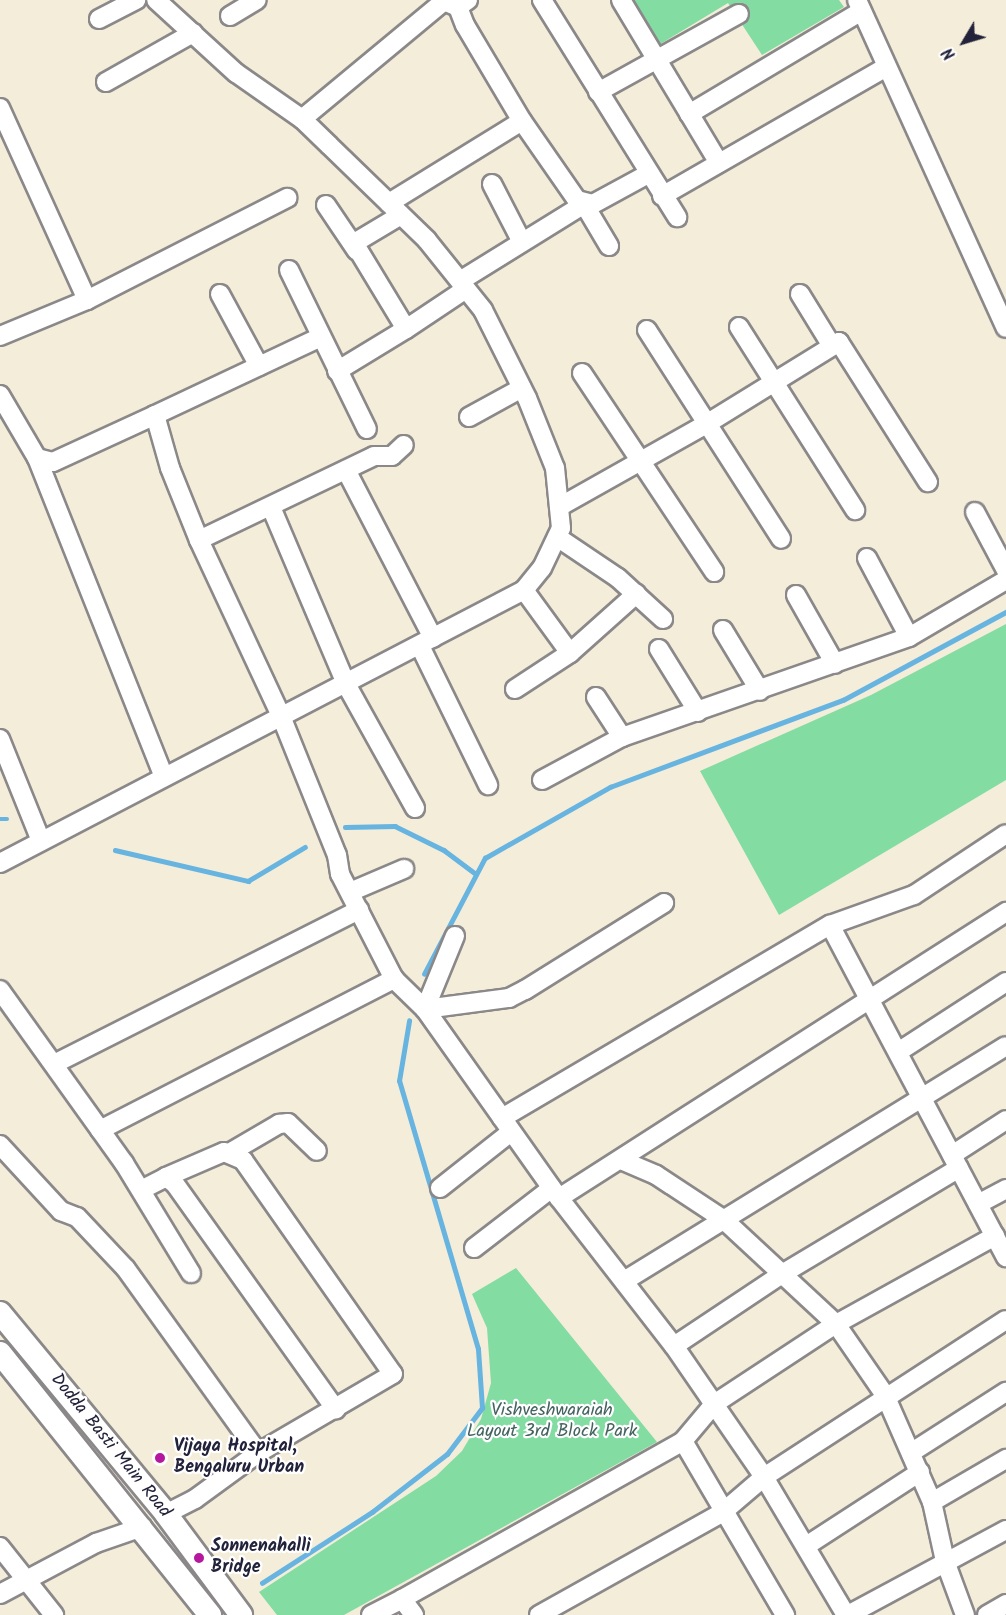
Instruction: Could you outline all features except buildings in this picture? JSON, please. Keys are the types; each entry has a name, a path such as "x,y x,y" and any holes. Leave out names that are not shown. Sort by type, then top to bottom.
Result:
{"street":[{"path":"99,19 136,0"},
{"path":"0,863 524,590 542,568 561,528 555,468 522,388 483,310 395,209 302,119 236,73 156,0"},
{"path":"230,16 257,0"},
{"path":"542,0 677,218"},
{"path":"621,0 719,163"},
{"path":"302,119 444,2 463,4 522,121 577,200 584,204 609,246"},
{"path":"689,114 860,6 885,68 1006,328"},
{"path":"598,92 739,14"},
{"path":"106,82 193,33"},
{"path":"662,196 885,68"},
{"path":"0,108 87,300"},
{"path":"357,251 354,243 395,209 522,121"},
{"path":"337,371 406,329 522,242 584,204 593,204 648,174"},
{"path":"492,184 522,242"},
{"path":"0,336 87,300 287,198"},
{"path":"326,205 406,329"},
{"path":"289,270 337,371 368,429"},
{"path":"220,294 259,366"},
{"path":"800,294 832,346"},
{"path":"739,327 855,510"},
{"path":"647,330 781,539"},
{"path":"37,458 53,462 321,337"},
{"path":"559,507 708,423 772,381 839,342 928,482"},
{"path":"582,373 714,572"},
{"path":"470,417 522,388"},
{"path":"0,395 37,458 164,777"},
{"path":"155,415 170,468 199,540 281,716 350,892 394,979 425,1009 555,1193 674,1346 764,1477 847,1615 1006,1530"},
{"path":"199,540 374,456 392,456 404,445"},
{"path":"346,470 427,642 488,785"},
{"path":"271,507 346,684 415,808"},
{"path":"975,512 1006,570"},
{"path":"557,537 636,594 663,619"},
{"path":"867,558 909,637"},
{"path":"542,780 622,737 760,691 909,637 1006,580"},
{"path":"524,590 570,653"},
{"path":"514,689 570,653 636,594"},
{"path":"795,595 835,664"},
{"path":"723,630 760,691"},
{"path":"659,649 698,712"},
{"path":"596,697 622,737"},
{"path":"0,740 41,841"},
{"path":"440,1188 506,1125 830,925 914,895 1006,834"},
{"path":"350,892 404,869"},
{"path":"425,1009 509,998 664,903"},
{"path":"54,1064 359,910"},
{"path":"474,1248 555,1193 621,1160 1006,912"},
{"path":"830,925 1006,1257"},
{"path":"425,1009 455,936"},
{"path":"100,1130 394,979"},
{"path":"898,1052 1006,982"},
{"path":"0,990 141,1190 191,1273"},
{"path":"624,1281 921,1096 1006,1046"},
{"path":"674,1346 955,1161 1006,1120"},
{"path":"141,1190 166,1177 231,1152 279,1124 288,1123 317,1151"},
{"path":"0,1145 61,1211 77,1217 126,1269 258,1453"},
{"path":"166,1514 195,1499 258,1453 336,1410 393,1374 243,1160 231,1152"},
{"path":"621,1160 656,1175 723,1219 836,1324 885,1395 912,1452 932,1502 945,1561 964,1615"},
{"path":"166,1177 175,1184 336,1410"},
{"path":"978,1204 1006,1189"},
{"path":"371,1615 683,1441 714,1404 836,1324 995,1236"},
{"name":"Dodda Basti Main Road","path":"0,1313 166,1514 239,1613"},
{"path":"539,1615 723,1512 764,1477 885,1395 1006,1320"},
{"name":"Dodda Basti Main Road","path":"0,1353 142,1527 210,1615"},
{"path":"912,1452 1006,1392"},
{"path":"683,1441 785,1615"},
{"path":"932,1502 1006,1459"},
{"path":"806,1546 920,1472"},
{"path":"0,1594 96,1542 142,1527"},
{"path":"0,1547 54,1615"},
{"path":"402,1599 414,1615"},
{"path":"987,1615 1006,1604"}],"green space":[{"path":"629,0 839,0 844,7 762,55 728,3 657,46"},
{"path":"1006,624 1006,780 779,915 700,771 871,695"},
{"name":"Vishveshwaraiah Layout 3rd Block Park","path":"516,1268 657,1442 344,1615 277,1615 259,1592 436,1476 462,1451 481,1419 491,1383 487,1328 472,1294"}],"waterway":[{"path":"424,974 485,858 610,787 843,700 1006,612"},
{"path":"0,819 7,819"},
{"path":"345,827 395,826 444,850 474,873"},
{"path":"115,850 248,881 305,847"},
{"path":"262,1583 372,1512 447,1454 482,1408 478,1349 399,1081 409,1021"}],"place":[{"name":"Vijaya Hospital, Bengaluru Urban","path":"160,1458"},
{"name":"Sonnenahalli Bridge","path":"199,1558"}]}
